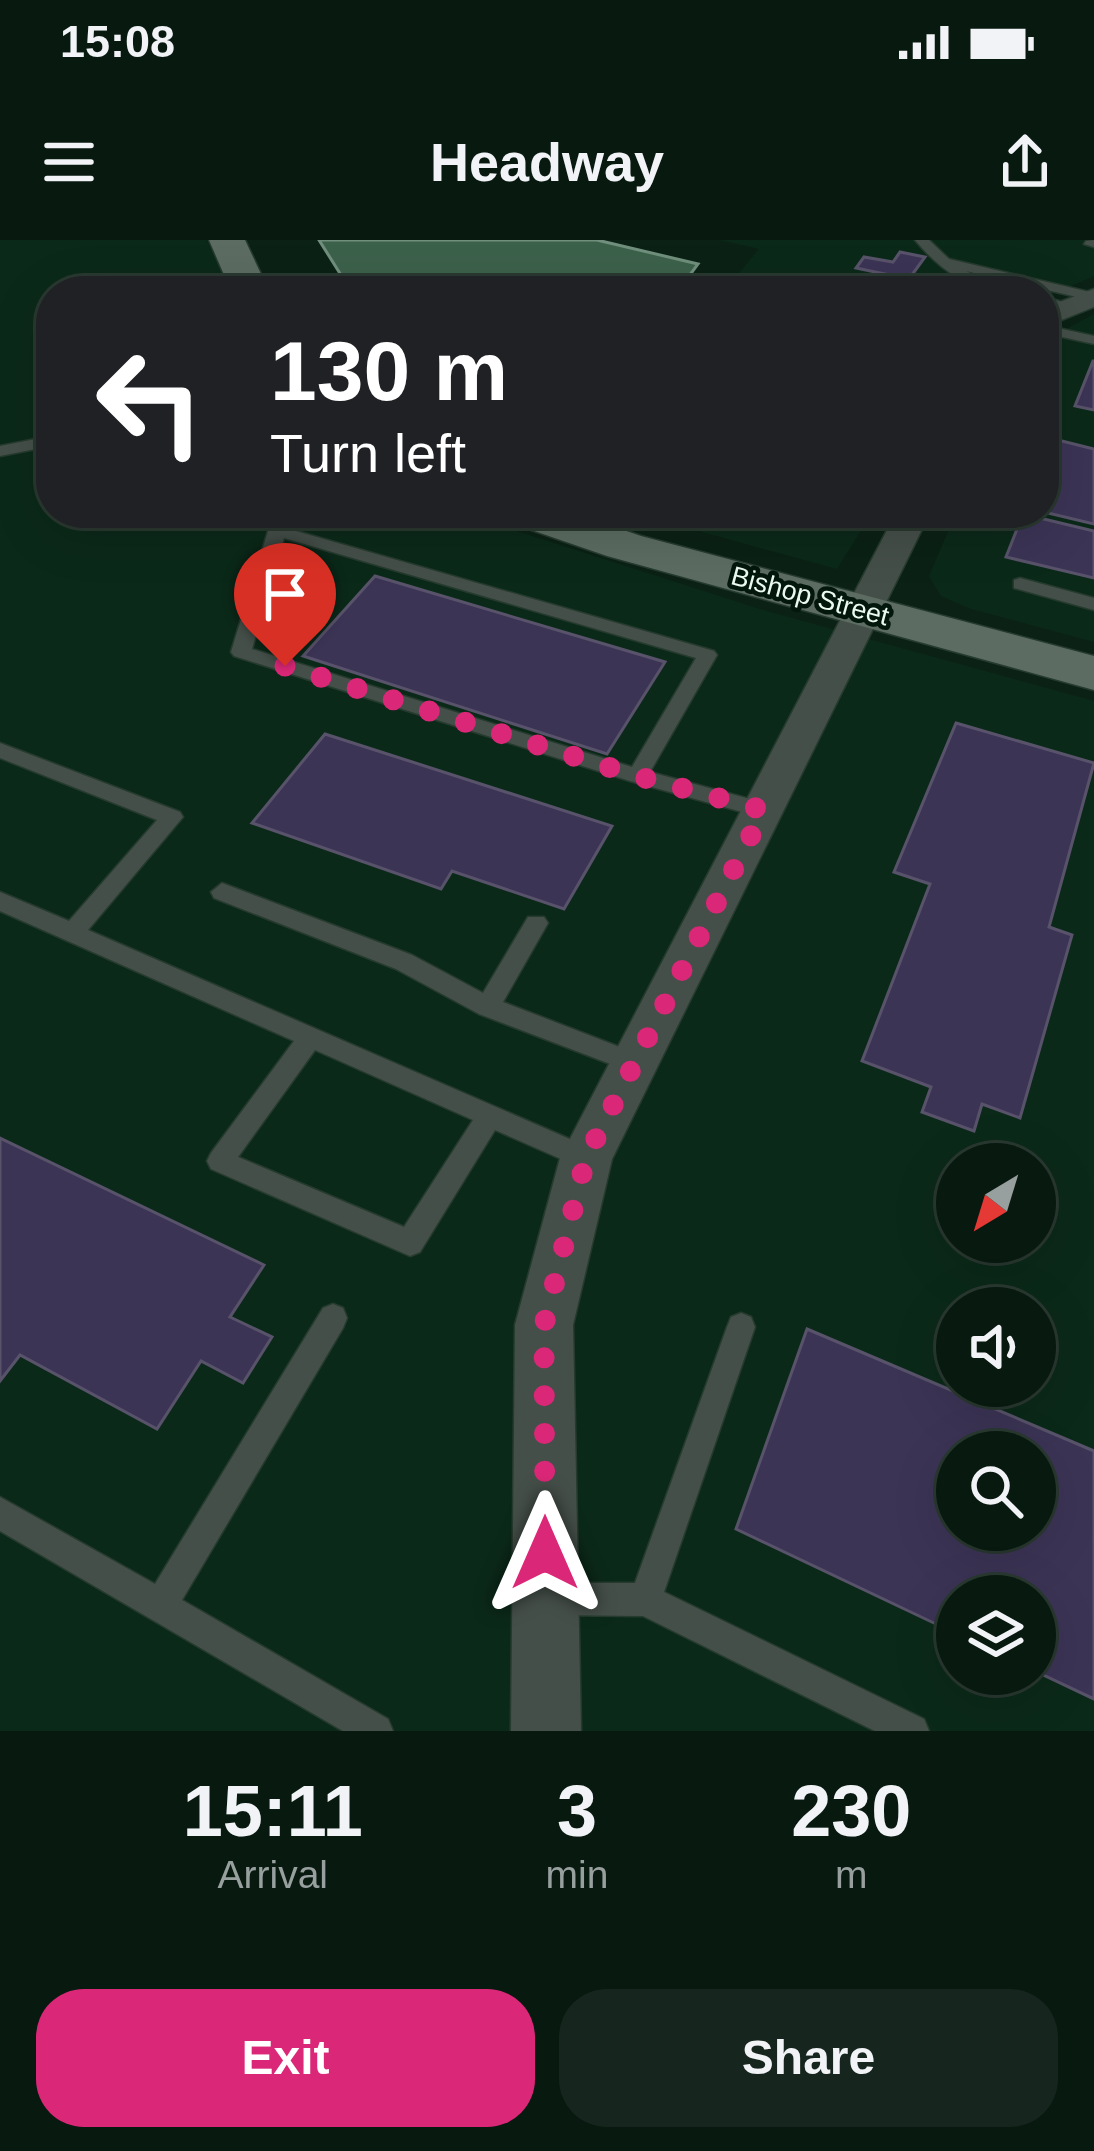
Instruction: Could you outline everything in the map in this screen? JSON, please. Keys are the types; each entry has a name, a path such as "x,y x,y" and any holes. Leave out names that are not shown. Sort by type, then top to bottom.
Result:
{"street":[{"path":"227,240 243,276"},
{"name":"Bishop Street","path":"587,528 1094,673"},
{"path":"546,1731 544,1325 586,1158 905,528"}],"lane":[{"path":"922,240 940,261 964,276"},
{"path":"940,261 985,276"},
{"path":"1059,332 1094,340"},
{"path":"0,451 36,445"},
{"path":"280,528 242,652 637,776 764,810"},
{"path":"277,531 707,655 637,776"},
{"path":"1020,584 1094,604"},
{"path":"0,750 172,817 73,932"},
{"path":"222,892 404,962 488,1007 634,1063"},
{"path":"0,901 586,1158"},
{"path":"488,1007 536,922"},
{"path":"310,1038 220,1160 410,1243 490,1115"},
{"path":"160,1606 333,1318"},
{"path":"645,1600 741,1327"},
{"path":"0,1514 376,1731"},
{"path":"545,1599 645,1600 912,1731"}],"shaded area":[{"path":"0,240 206,240 228,276 36,276 36,528 507,528 763,610 1094,701 1094,1731 0,1731"},
{"path":"319,240 597,240 698,264 689,276 342,276"},
{"path":"720,240 1094,240 1094,276 1059,291 1059,276 736,276 759,249"},
{"path":"1094,314 1094,642 971,609 941,596 929,576 950,528 1059,528 1059,333"},
{"path":"688,528 863,528 837,569"}],"building":[{"path":"900,252 925,257 911,276 856,268 864,257 893,262"},
{"path":"1094,361 1094,410 1075,406"},
{"path":"1059,440 1094,449 1094,524 1059,516"},
{"path":"1059,523 1094,531 1094,578 1006,557 1017,528 1059,528"},
{"path":"375,576 665,662 607,754 303,656"},
{"path":"956,723 1094,763 1049,927 1072,935 1020,1118 982,1104 974,1131 922,1112 931,1087 862,1061 930,884 894,872"},
{"path":"325,734 612,826 564,909 452,871 441,889 252,823"},
{"path":"0,1138 264,1265 230,1317 272,1337 243,1383 201,1361 157,1429 20,1355 0,1381"},
{"path":"807,1329 936,1384 936,1407 990,1407 1047,1431 936,1431 936,1551 1056,1551 1056,1435 1094,1451 1094,1699 1056,1681 1056,1575 936,1575 936,1624 736,1529"}],"route":[{"path":"285,666 637,776 764,810 586,1158 544,1325 545,1553"}]}
